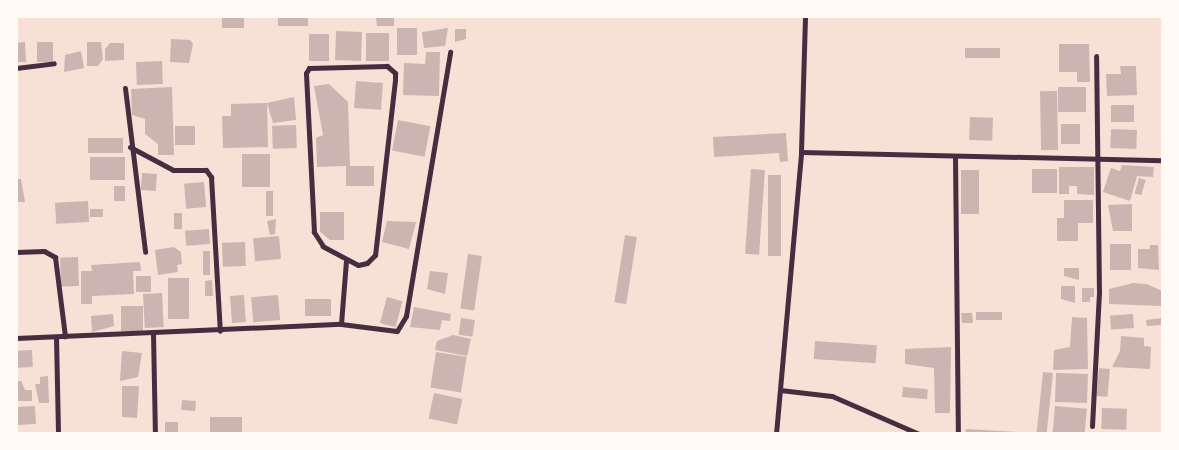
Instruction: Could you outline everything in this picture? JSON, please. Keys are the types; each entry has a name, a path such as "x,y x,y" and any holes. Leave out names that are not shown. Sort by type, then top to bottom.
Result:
{"street":[{"path":"776,434 801,152 805,16"},
{"path":"16,338 341,324 390,332 397,331 404,324 450,52"},
{"path":"1092,426 1100,159 1096,57"},
{"path":"16,68 54,63"},
{"path":"387,66 395,73 395,80 375,255 368,263 346,261 323,246 314,232 306,73 309,68 387,66"},
{"path":"126,88 130,147 145,252"},
{"path":"130,147 173,170 206,170 211,177 220,331"},
{"path":"801,152 1162,160"},
{"path":"956,157 958,434"},
{"path":"16,252 44,251 55,257 64,336"},
{"path":"341,324 346,261"},
{"path":"153,333 155,434"},
{"path":"56,337 58,434"},
{"path":"780,390 832,396 919,434"}],"building":[{"path":"222,16 244,16 244,28 222,28"},
{"path":"278,16 308,16 308,26 278,26"},
{"path":"394,16 394,26 377,26 376,17"},
{"path":"397,28 417,28 417,55 397,55"},
{"path":"448,28 445,46 424,48 422,32"},
{"path":"455,29 466,29 466,39 455,42"},
{"path":"336,31 362,32 361,61 335,60"},
{"path":"366,33 389,33 389,61 366,61"},
{"path":"309,34 329,34 329,61 309,61"},
{"path":"171,39 190,40 193,44 189,63 170,62"},
{"path":"25,42 26,62 16,62 16,43"},
{"path":"37,42 53,42 53,62 37,62"},
{"path":"87,42 101,42 103,59 98,66 87,66"},
{"path":"110,43 124,43 124,60 105,61 105,49"},
{"path":"1059,44 1089,44 1090,82 1077,82 1077,72 1059,72"},
{"path":"965,48 1000,48 1000,58 965,58"},
{"path":"81,51 84,68 64,72 65,55"},
{"path":"426,52 440,52 439,96 403,95 404,63 425,64"},
{"path":"162,61 163,84 137,85 136,62"},
{"path":"1120,66 1136,66 1137,95 1107,96 1106,74 1121,74"},
{"path":"356,81 383,83 381,110 354,108"},
{"path":"329,84 348,102 350,166 374,166 374,186 346,186 346,166 317,167 316,138 323,135 314,86"},
{"path":"172,87 174,155 158,155 158,144 145,134 145,119 132,115 131,89"},
{"path":"1058,87 1086,87 1086,112 1058,112"},
{"path":"1040,91 1057,91 1058,150 1041,150"},
{"path":"294,97 296,120 273,123 267,103"},
{"path":"267,103 268,147 223,148 222,116 231,116 231,104"},
{"path":"1111,105 1134,105 1134,122 1111,122"},
{"path":"970,117 993,118 992,141 969,140"},
{"path":"398,120 430,126 424,157 392,150"},
{"path":"1061,124 1080,124 1080,144 1061,144"},
{"path":"296,125 297,148 273,149 272,126"},
{"path":"175,126 195,126 195,145 175,145"},
{"path":"1111,129 1137,130 1136,149 1110,148"},
{"path":"786,133 788,161 780,162 779,153 714,157 713,137"},
{"path":"88,138 123,138 123,153 88,153"},
{"path":"242,154 270,154 270,187 242,187"},
{"path":"90,157 125,157 125,180 90,180"},
{"path":"1122,165 1154,167 1153,177 1137,176 1130,201 1103,192 1111,168 1120,171"},
{"path":"1059,167 1094,167 1094,195 1077,194 1077,186 1069,186 1069,194 1059,194"},
{"path":"751,169 765,170 759,255 745,254"},
{"path":"1032,169 1057,169 1057,193 1032,193"},
{"path":"961,170 979,170 979,214 961,214"},
{"path":"142,173 157,174 156,191 141,190"},
{"path":"768,175 781,175 781,256 768,256"},
{"path":"1139,178 1146,180 1141,195 1135,193"},
{"path":"16,179 21,179 25,202 16,202"},
{"path":"204,182 206,207 186,209 184,184"},
{"path":"114,186 125,186 125,201 114,201"},
{"path":"266,191 273,191 273,216 266,216"},
{"path":"1064,200 1093,200 1093,223 1078,223 1078,241 1057,241 1057,218 1064,218"},
{"path":"88,201 89,222 56,224 55,203"},
{"path":"1132,204 1132,231 1113,231 1108,205"},
{"path":"90,209 103,209 103,217 90,217"},
{"path":"320,212 344,212 344,240 330,240 320,232"},
{"path":"174,213 182,213 182,229 174,229"},
{"path":"276,219 275,234 270,235 267,221"},
{"path":"387,221 416,222 409,249 382,242"},
{"path":"209,229 210,244 186,246 185,231"},
{"path":"625,235 637,237 626,304 614,302"},
{"path":"279,236 281,259 255,261 253,238"},
{"path":"245,242 246,266 223,267 222,243"},
{"path":"1110,244 1131,244 1131,270 1110,270"},
{"path":"1150,245 1158,245 1159,270 1138,268 1138,249 1150,249"},
{"path":"174,247 181,252 182,264 177,265 178,272 158,275 155,250"},
{"path":"203,251 210,251 210,275 203,275"},
{"path":"468,254 482,256 474,310 460,308"},
{"path":"78,257 79,286 61,287 60,258"},
{"path":"140,262 141,271 133,271 134,294 92,296 92,304 81,304 81,271 92,271 91,265"},
{"path":"1064,268 1079,268 1079,280 1064,276"},
{"path":"430,271 448,273 445,294 427,289"},
{"path":"136,276 151,276 151,292 136,292"},
{"path":"168,278 189,278 189,319 168,319"},
{"path":"212,280 213,296 205,296 205,281"},
{"path":"1133,283 1147,284 1162,291 1162,306 1109,304 1109,289"},
{"path":"1061,286 1075,286 1075,303 1061,299"},
{"path":"1082,288 1094,288 1094,297 1090,297 1090,302 1082,302"},
{"path":"162,293 164,327 145,328 143,294"},
{"path":"244,295 246,322 232,323 230,296"},
{"path":"278,295 280,320 253,322 251,297"},
{"path":"387,297 402,301 395,327 380,323"},
{"path":"305,299 331,299 331,316 305,316"},
{"path":"121,306 143,306 143,331 121,331"},
{"path":"414,307 451,314 450,321 442,320 440,330 410,327"},
{"path":"976,312 1002,312 1002,320 976,320"},
{"path":"961,313 972,313 973,323 962,323"},
{"path":"113,314 114,326 92,332 91,316"},
{"path":"1133,314 1134,328 1111,330 1110,316"},
{"path":"1072,317 1087,318 1088,369 1053,370 1054,350 1070,347"},
{"path":"461,318 475,320 472,337 459,335"},
{"path":"1162,318 1162,325 1147,326 1146,320"},
{"path":"453,335 471,339 467,356 435,350 437,341"},
{"path":"1121,336 1144,338 1144,346 1151,347 1150,369 1112,367 1120,351"},
{"path":"815,341 877,345 876,363 814,359"},
{"path":"951,347 950,413 935,413 934,368 905,364 905,349"},
{"path":"32,350 33,367 17,368 16,351"},
{"path":"122,351 142,353 138,377 120,381"},
{"path":"436,352 467,357 461,392 430,388"},
{"path":"1099,368 1110,369 1108,397 1097,396"},
{"path":"1043,372 1053,373 1047,434 1037,434"},
{"path":"1056,373 1088,374 1087,403 1055,402"},
{"path":"48,376 49,403 39,403 35,384 40,384 40,377"},
{"path":"16,381 21,381 25,390 32,390 32,401 16,401"},
{"path":"122,386 139,386 137,418 122,417"},
{"path":"903,387 928,389 927,399 902,397"},
{"path":"434,393 462,399 457,424 429,418"},
{"path":"182,400 196,401 195,411 181,410"},
{"path":"35,406 36,424 17,425 16,407"},
{"path":"1055,406 1087,409 1085,434 1053,434"},
{"path":"1102,408 1127,409 1126,430 1101,429"},
{"path":"210,417 242,417 242,434 210,434"},
{"path":"165,422 178,422 178,434 165,434"},
{"path":"966,429 1019,432 1019,434 965,434"}]}
